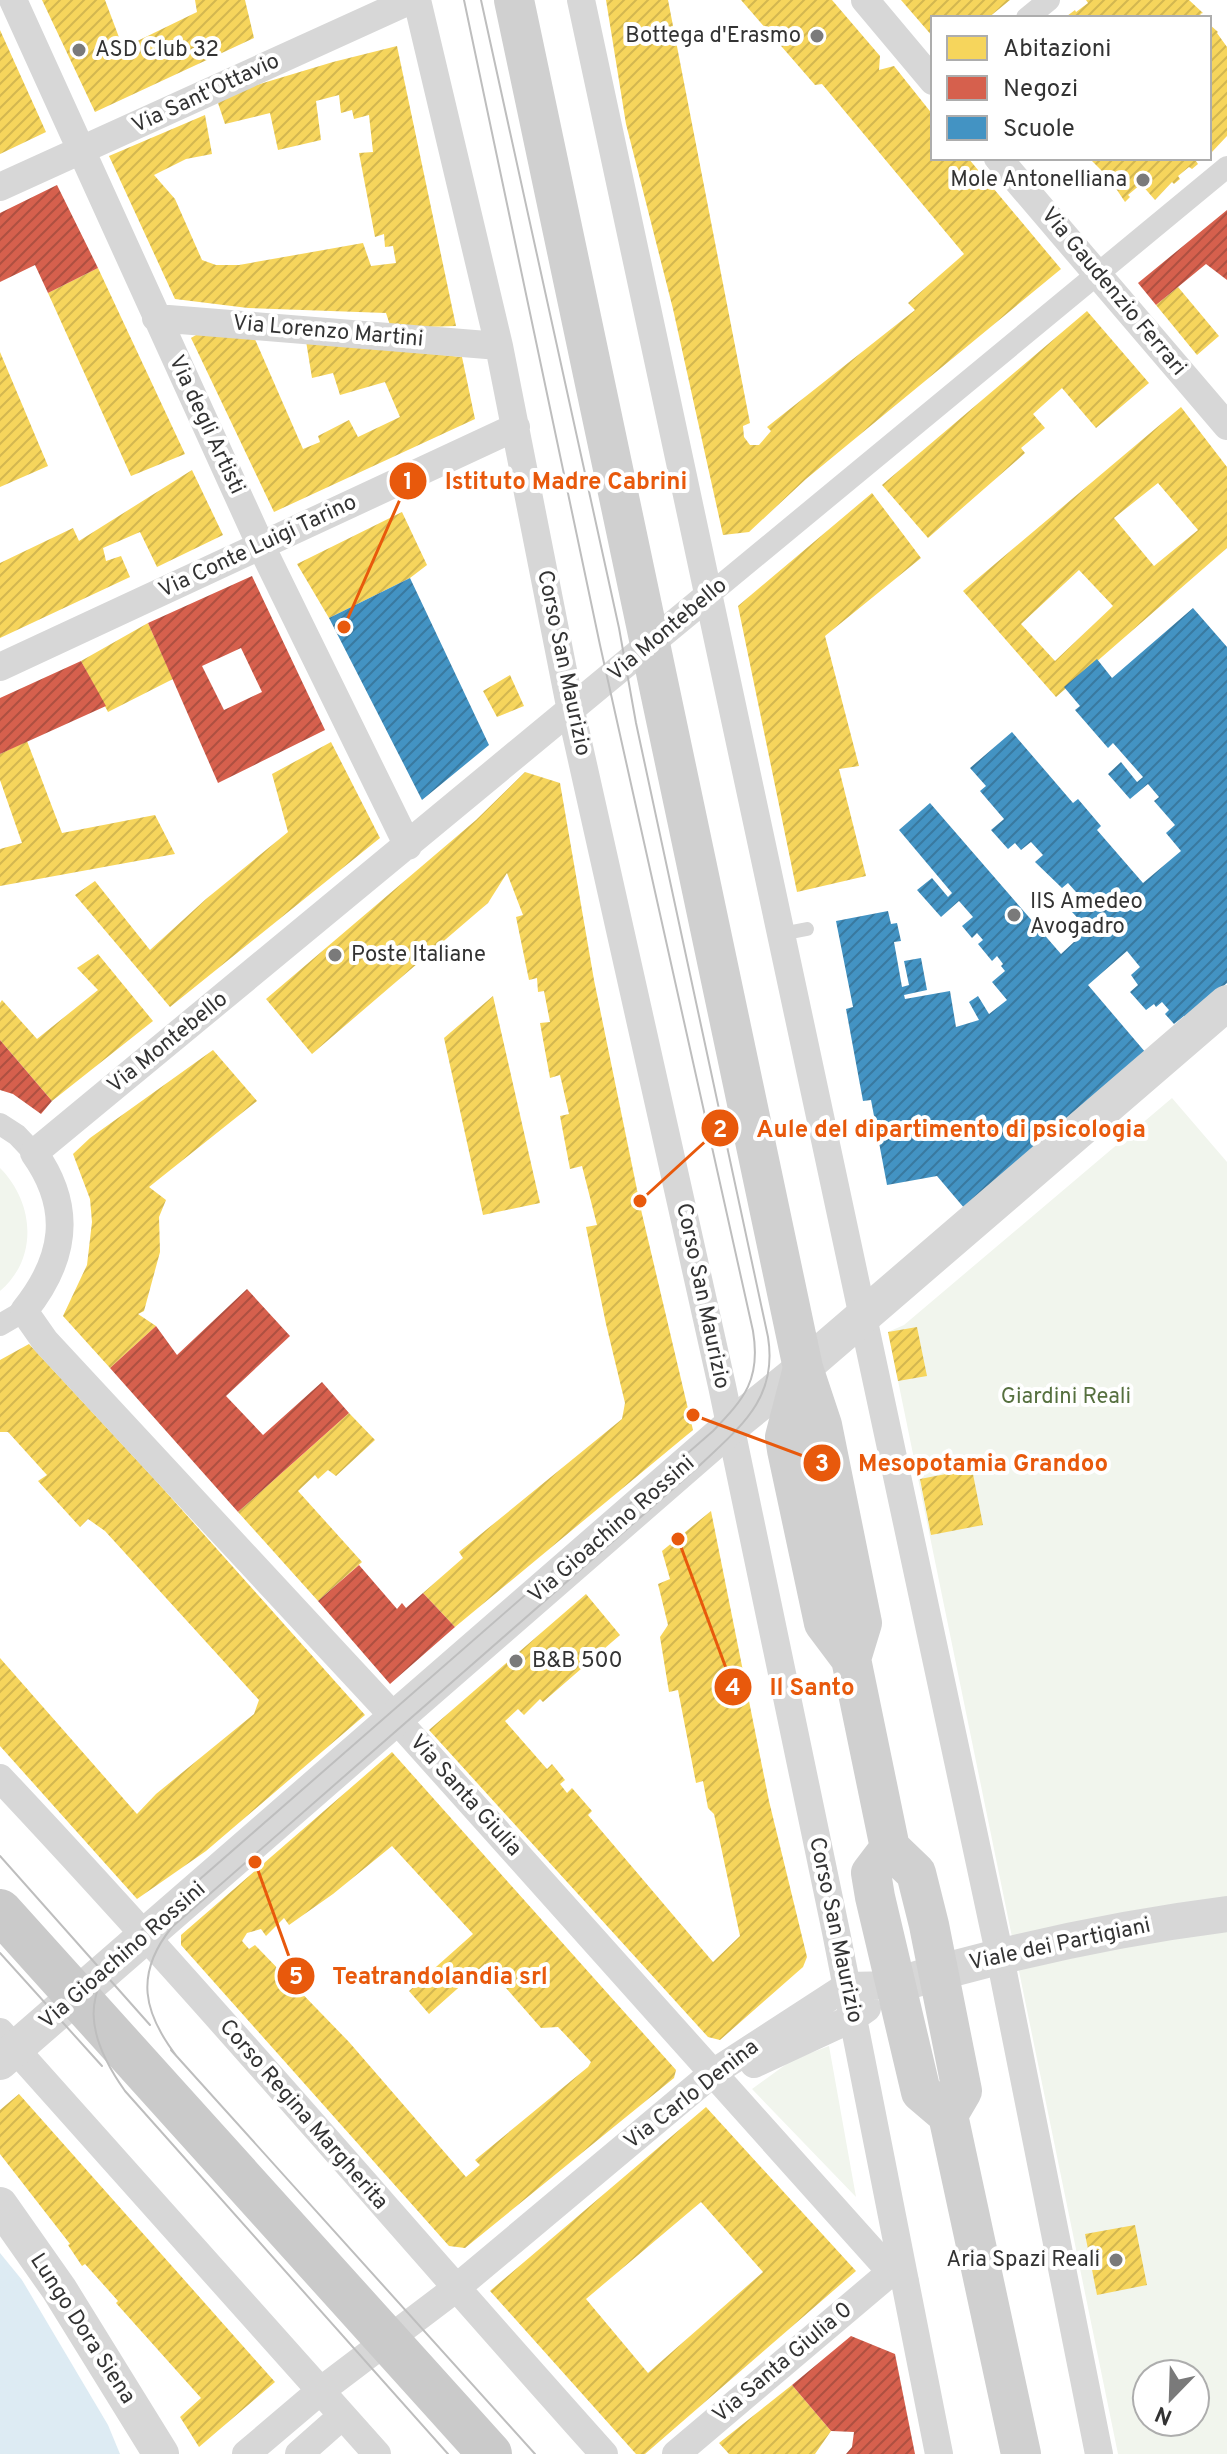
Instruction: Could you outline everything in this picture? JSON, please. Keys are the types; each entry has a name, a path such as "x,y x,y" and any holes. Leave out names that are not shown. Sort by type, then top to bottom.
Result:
{"main road":[{"path":"514,0 803,1368 827,1448 862,1623 851,1659 890,1848 916,1873 938,1972 962,2091 948,2115 1021,2454"},
{"name":"Corso San Maurizio","path":"890,1848 871,1873 921,2092 948,2115"},
{"path":"0,1911 490,2454"}],"street":[{"name":"Via degli Artisti","path":"13,0 261,546 408,846"},
{"name":"Via Sant'Ottavio","path":"0,187 414,0"},
{"name":"Corso San Maurizio","path":"414,0 499,346 571,711 730,1427 847,1986 898,2276 939,2454"},
{"path":"581,0 709,595 794,932 863,1315 1000,1957 1099,2454"},
{"path":"865,0 931,79"},
{"path":"1029,16 1049,0"},
{"name":"Via Gaudenzio Ferrari","path":"1000,160 1227,426"},
{"name":"Via Montebello","path":"34,1153 1227,167"},
{"name":"Via Lorenzo Martini","path":"156,318 499,346"},
{"name":"Via Conte Luigi Tarino","path":"0,667 516,427"},
{"name":"Via Gioachino Rossini","path":"5,2048 77,1996 730,1427 803,1368 1227,1003"},
{"path":"0,1124 17,1135 44,1166 56,1196 60,1228 55,1260 42,1290 12,1318"},
{"name":"Via Santa Giulia","path":"12,1318 45,1341 396,1719 898,2276"},
{"name":"Corso Regina Margherita","path":"0,1778 147,1936 455,2289 604,2454"},
{"name":"Viale dei Partigiani","path":"896,1985 1000,1957 1122,1931 1227,1914"},
{"path":"847,1986 896,1985"},
{"name":"Via Carlo Denina","path":"718,2079 853,2018 896,1985"},
{"name":"Via Carlo Denina","path":"246,2454 319,2392 455,2289 718,2079 847,1986"},
{"path":"5,2048 377,2454"},
{"name":"Lungo Dora Siena","path":"0,2205 59,2289 161,2454"},
{"name":"Via Santa Giulia 0","path":"676,2454 898,2276"},
{"path":"299,2454 342,2416"}],"green space":[{"name":"Giardini Reali","path":"1172,1098 1227,1162 1227,2454 1118,2454 888,1332 904,1325"},
{"path":"0,1168 20,1197 27,1230 21,1263 13,1278 0,1291"},
{"path":"829,2046 856,2197 752,2089 792,2060"}],"shaded area":[{"path":"0,2253 22,2280 108,2425 120,2454 0,2454"}],"building: Abitazioni":[{"path":"42,0 105,0 123,48 197,12 195,0 245,0 254,38 95,112"},
{"path":"606,0 668,0 750,423 743,426 744,437 750,445 759,445 771,431 767,427 915,310 908,303 964,254 822,84 815,85 741,0 832,0 880,56 879,70 894,66 931,112 931,160 970,160 1061,269 806,479 749,532 723,535 673,309 626,124"},
{"path":"901,0 1010,0 990,16 931,16 931,35"},
{"path":"1086,0 1189,0 1203,13 1200,14 1202,16 1067,16 1088,3"},
{"path":"1211,26 1227,47 1227,136 1211,153"},
{"path":"0,30 46,132 0,154"},
{"path":"397,46 456,326 391,328 386,313 248,308 175,299 109,156 205,115 212,154 186,159 154,175 175,199 202,260 216,265 239,265 363,243 371,266 396,263 393,246 385,247 384,234 375,237 359,153 373,152 369,115 354,119 352,110 341,113 339,95 316,101 321,140 278,150 270,113 225,124 216,97"},
{"name":"Mole Antonelliana","path":"1091,160 1197,160 1198,164 1178,176 1180,179 1174,184 1172,182 1155,200 1141,184 1128,195 1130,197 1125,202"},
{"path":"98,268 185,454 131,476 48,293"},
{"path":"1178,287 1219,336 1197,355 1156,305"},
{"path":"1087,311 1149,383 1096,428 1062,388 1033,414 1045,428 1021,448 1025,453 928,538 882,485"},
{"path":"201,332 254,337 303,449 320,442 318,436 349,420 358,437 400,417 385,382 340,395 333,373 312,378 306,341 462,357 475,419 274,512 191,338"},
{"path":"0,352 48,466 0,487"},
{"path":"1181,407 1227,467 1227,548 1056,697 963,591","holes":["1158,483 1198,530 1154,566 1114,518","1079,570 1113,606 1055,661 1021,624"]},
{"path":"192,470 223,535 157,567 140,532 103,548 106,561 121,556 130,577 0,638 0,563 73,528 79,541"},
{"path":"872,493 921,558 825,636 859,766 839,769 866,876 797,892 738,606"},
{"path":"402,512 427,565 410,578 329,618 297,564"},
{"path":"148,623 173,679 108,712 81,661"},
{"path":"510,675 524,706 497,717 483,691"},
{"path":"27,741 62,833 155,815 175,854 0,886 0,849 22,843 0,780 0,754"},
{"path":"331,742 380,838 170,1007 75,895 95,881 150,950 288,832 272,774"},
{"path":"525,772 560,783 594,980 642,1214 693,1430 455,1627 423,1593 463,1558 459,1552 622,1419 625,1403 586,1227 597,1225 582,1166 570,1169 560,1116 569,1114 560,1075 550,1078 540,1023 550,1022 544,991 538,992 537,978 529,980 516,917 523,915 507,873 488,903 312,1054 266,999 476,820"},
{"path":"98,954 153,1021 52,1101 0,1040 0,1003 2,1000 37,1039 98,990 77,968"},
{"path":"493,996 540,1203 483,1215 444,1038"},
{"path":"213,1050 257,1101 149,1187 166,1200 159,1217 160,1252 144,1311 138,1314 156,1326 110,1368 63,1316 87,1265 92,1222 90,1199 73,1154 90,1138"},
{"path":"917,1327 927,1376 898,1381 888,1332"},
{"path":"29,1344 365,1715 206,1851 137,1899 0,1746 0,1658 137,1814 156,1794 254,1714 259,1700 105,1531 88,1519 80,1527 38,1481 47,1475 8,1432 0,1432 0,1360"},
{"path":"349,1413 375,1440 336,1476 328,1470 318,1479 315,1475 298,1491 362,1562 318,1601 238,1512"},
{"path":"972,1469 983,1525 931,1535 920,1479"},
{"path":"711,1511 769,1801 807,1957 803,1967 720,2040 708,2037 429,1730 586,1594 620,1635 543,1702 540,1699 524,1715 518,1709 505,1721 547,1769 552,1764 565,1780 560,1784 567,1793 572,1788 592,1811 588,1815 713,1962 740,1936 714,1814 708,1808 703,1781 696,1783 678,1690 669,1692 660,1637 668,1625 658,1584 670,1579 662,1551"},
{"path":"392,1752 676,2070 674,2078 465,2248 449,2246 181,1945 181,1935","holes":["392,1846 473,1934 409,1991 429,2014 485,1964 541,2028 558,2027 591,2062 475,2160 480,2165 466,2177 349,2042 255,1945 249,1949 242,1941 247,1933 261,1929 266,1936 284,1918 289,1925"]},
{"path":"19,2094 275,2382 199,2447 180,2417 201,2398 85,2264 82,2266 70,2244 0,2154 0,2110"},
{"path":"706,2107 856,2271 645,2454 636,2454 490,2291","holes":["701,2202 763,2272 648,2373 586,2299"]},
{"name":"Aria Spazi Reali","path":"1135,2225 1147,2285 1097,2295 1085,2234"},
{"path":"792,2385 831,2431 815,2454 729,2454 719,2443"}],"building: Negozi":[{"path":"57,185 98,268 48,293 35,265 0,282 0,213"},
{"path":"1227,210 1227,280 1206,264 1156,305 1138,283"},
{"path":"252,576 325,730 218,783 148,623","holes":["241,648 262,692 224,710 202,666"]},
{"path":"81,661 106,706 0,754 0,698"},
{"path":"0,1040 52,1101 41,1114 13,1094 0,1090"},
{"path":"247,1289 290,1336 226,1396 263,1435 322,1382 349,1413 238,1512 110,1368 156,1326 177,1355"},
{"path":"359,1565 397,1609 402,1603 406,1608 423,1593 455,1627 390,1684 318,1601"},
{"path":"851,2336 895,2354 915,2454 846,2454 852,2447 854,2432 831,2431 792,2385"}],"building: Scuole":[{"path":"410,578 489,745 422,800 329,618"},
{"name":"IIS Amedeo Avogadro","path":"1193,608 1227,647 1227,983 1186,1019 1184,1016 1174,1024 1165,1014 1169,1010 1162,1002 1146,1010 1130,992 1138,985 1131,975 1140,967 1127,951 1088,985 1146,1053 965,1209 937,1176 887,1185 871,1100 863,1101 846,1009 853,1007 836,921 888,911 891,924 897,923 901,941 894,942 902,987 909,985 904,961 921,958 927,990 904,995 905,999 950,991 956,1027 979,1020 969,1002 978,996 989,1014 1007,1000 992,982 1005,971 1001,966 1003,964 997,956 992,961 978,944 983,940 977,933 972,938 962,926 973,917 959,901 941,917 917,890 932,878 948,897 952,893 899,830 930,803 1061,954 1088,929 1072,912 1084,901 1068,883 1062,888 1035,862 1043,855 1031,842 1021,850 1015,843 1008,849 991,830 1004,819 980,791 986,786 970,768 1012,732 1073,803 1078,799 1101,826 1097,830 1143,883 1181,851 1166,833 1175,825 1154,801 1159,797 1148,784 1130,799 1108,774 1121,762 1137,782 1143,777 1113,743 1108,748 1075,710 1080,706 1064,687 1097,659 1112,678"}],"tram line":[{"path":"448,2454 125,2091 102,2052 94,2015 95,1997 102,1979 129,1941 713,1431 742,1398 755,1362 753,1331 600,645 464,0"},
{"path":"178,2058 157,2025 148,1993 152,1961 172,1927 699,1466 753,1410 767,1378 770,1359 768,1337 636,723 619,628 481,0"},
{"path":"0,1856 150,2025"},
{"path":"0,1953 102,2066"},
{"path":"171,2050 535,2454"}],"place":[{"name":"Bottega d'Erasmo","path":"817,36"},
{"name":"ASD Club 32","path":"79,50"},
{"name":"Mole Antonelliana","path":"1143,180"},
{"name":"Istituto Madre Cabrini","path":"344,627"},
{"name":"IIS Amedeo Avogadro","path":"1014,915"},
{"name":"Poste Italiane","path":"335,955"},
{"name":"Aule del dipartimento di psicologia","path":"640,1201"},
{"name":"Mesopotamia Grandoo","path":"693,1415"},
{"name":"Il Santo","path":"678,1539"},
{"name":"B&B 500","path":"516,1661"},
{"name":"Teatrandolandia srl","path":"255,1862"},
{"name":"Aria Spazi Reali","path":"1116,2260"}]}
